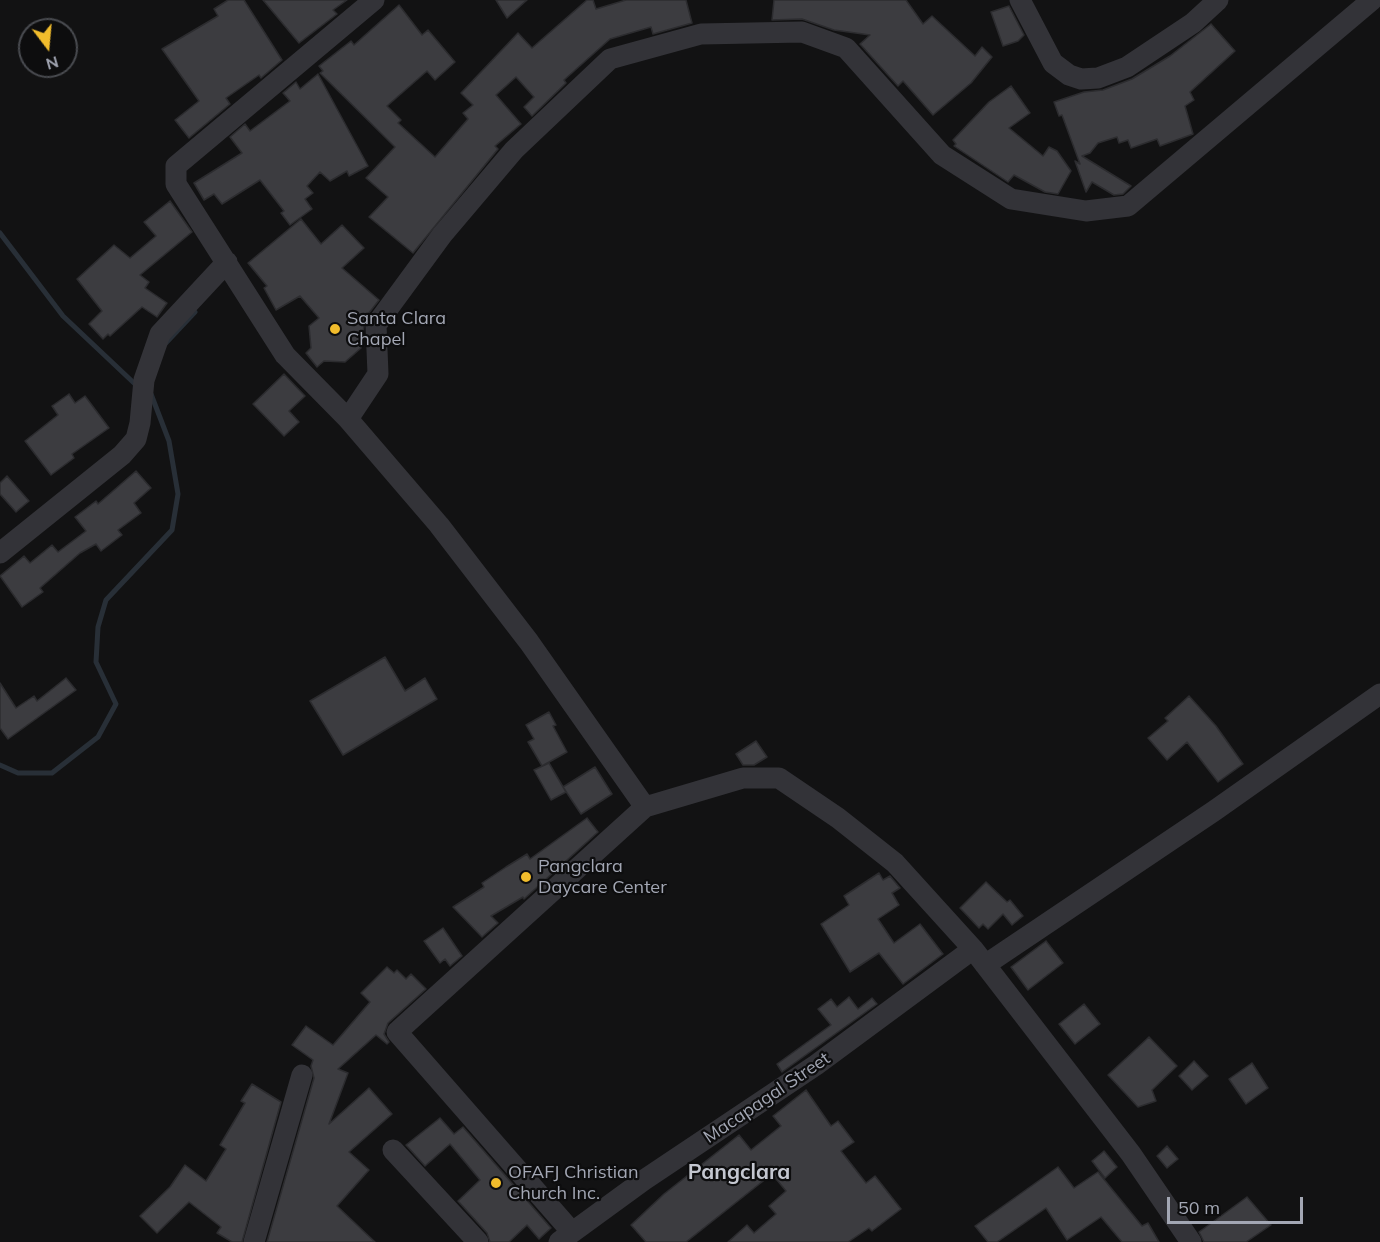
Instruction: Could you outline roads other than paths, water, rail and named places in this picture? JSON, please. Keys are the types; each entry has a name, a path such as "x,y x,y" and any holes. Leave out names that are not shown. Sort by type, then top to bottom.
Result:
{"street":[{"path":"374,0 176,166 176,184 285,355 348,419 439,525 529,642 645,807"},
{"path":"1020,0 1053,63 1069,75 1082,79 1098,78 1127,67 1193,23 1218,0"},
{"path":"348,419 378,374 376,325 402,289 442,235 513,150 610,59 701,34 802,32 846,48 942,155 1011,199 1086,212 1128,206 1372,0"},
{"path":"0,553 122,455 136,439 140,423 144,380 160,334 227,262"},
{"name":"Macapagal Street","path":"565,1237 816,1065 979,957 1224,804 1380,694"},
{"path":"565,1237 398,1032 645,807 743,778 779,778 838,818 895,863 979,957 1131,1154 1191,1242"},
{"path":"254,1242 302,1075"},
{"path":"393,1150 478,1242"}],"waterway":[{"path":"0,233 63,316 135,384"},
{"path":"164,345 195,312"},
{"path":"0,765 18,773 52,773 98,737 116,704 96,662 98,627 106,600 172,530 178,494 169,441 151,394"}],"place":[{"name":"Santa Clara Chapel","path":"335,329"},
{"name":"Pangclara Daycare Center","path":"526,877"},
{"name":"OFAFJ Christian Church Inc.","path":"496,1183"}],"district":[{"name":"Pangclara","path":"739,1173"}]}
